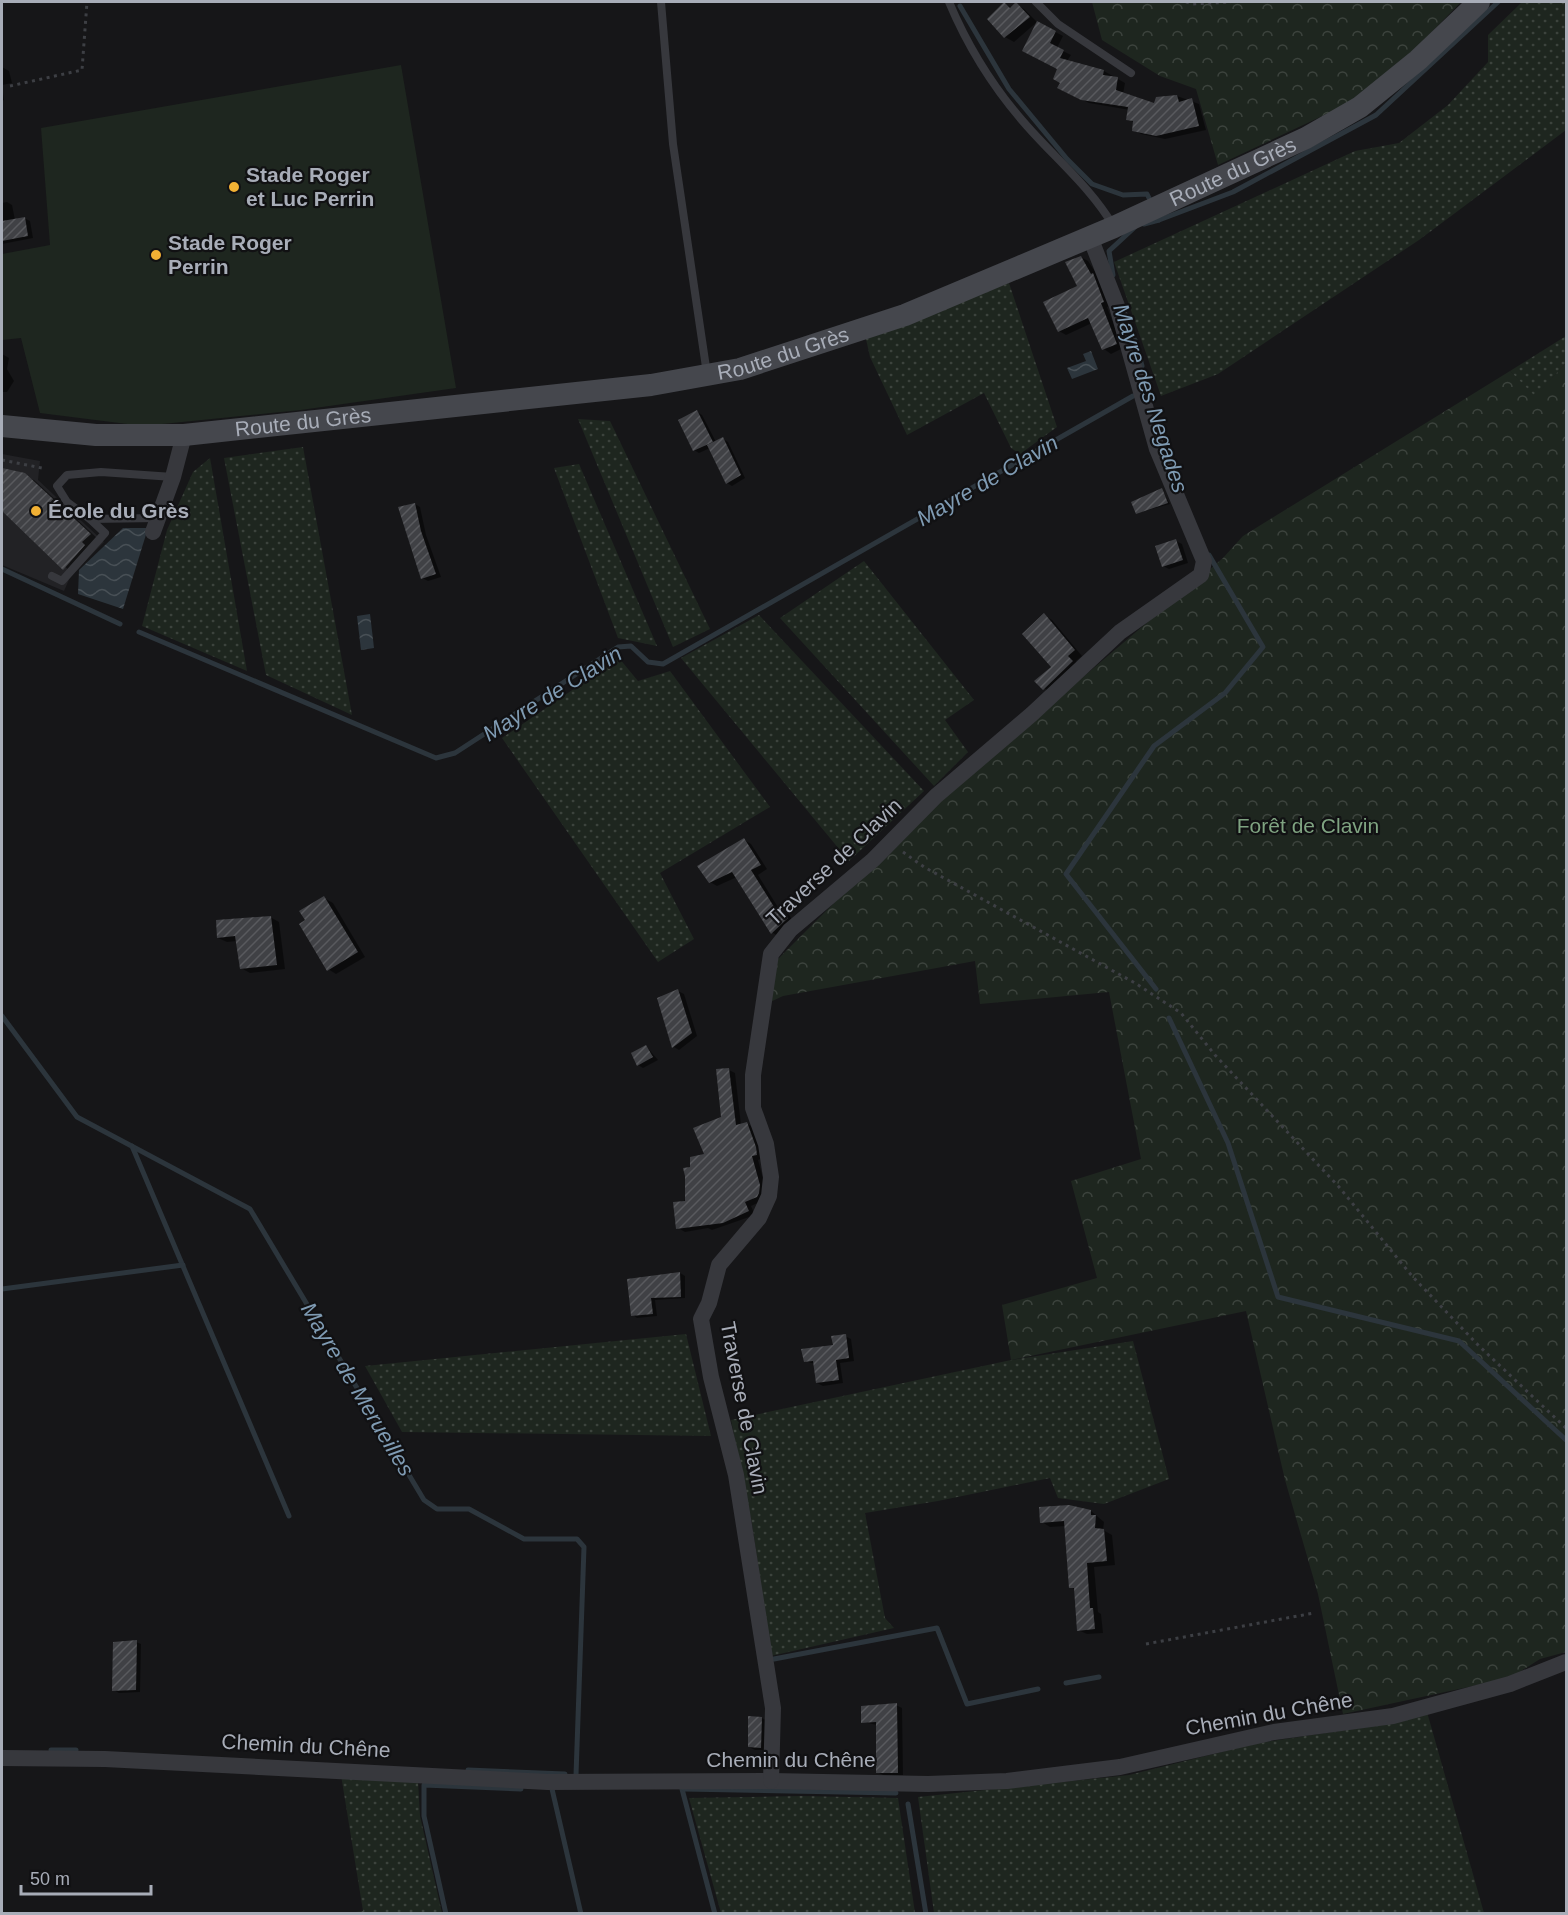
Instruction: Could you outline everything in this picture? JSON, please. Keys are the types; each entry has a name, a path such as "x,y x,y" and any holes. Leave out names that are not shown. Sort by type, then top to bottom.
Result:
{"street":[{"name":"Route du Grès","path":"2,426 96,435 184,435 574,394 740,369 905,315 1114,227 1277,153 1360,107 1418,60 1479,2"},
{"name":"Traverse de Clavin","path":"771,1781 772,1708 736,1476 711,1377 701,1319 709,1303 719,1265 759,1218 770,1196 771,1177 766,1144 753,1108 753,1075 771,954 790,930 873,860 936,796 1032,714 1120,632 1201,575 1204,567 1204,561 1157,449 1117,306 1090,237"},
{"path":"156,525 173,477 184,435"},
{"name":"Chemin du Chêne","path":"2,1758 105,1759 548,1782 771,1781 928,1784 1007,1781 1120,1767 1274,1732 1393,1716 1510,1684 1566,1662"}],"lane":[{"path":"661,2 673,144 707,375"},
{"path":"949,2 987,76 1026,126 1089,190 1114,227"},
{"path":"1036,2 1058,24 1131,73"},
{"path":"52,576 62,580 105,533 67,502 57,486 67,475 101,472 173,477"},
{"path":"90,519 156,525"}],"path":[{"path":"10,86 82,70 87,2"},
{"path":"1186,2 1193,4 1231,2"},
{"path":"2,460 42,468"},
{"path":"890,842 924,867 1181,1012 1215,1055 1339,1187 1412,1276 1479,1346 1566,1428"},
{"path":"1146,1644 1314,1613"}],"shaded area":[{"name":"École du Grès","path":"2,454 40,461 38,480 104,542 71,575 64,591 2,565"}],"green space":[{"path":"1092,2 1461,2 1417,47 1348,104 1218,165 1196,89 1160,76 1102,40"},
{"path":"1522,2 1566,2 1566,130 1419,240 1218,374 1161,396 1114,262 1355,151 1399,143 1448,105 1488,62 1488,35"},
{"name":"Stade Roger et Luc Perrin","path":"401,65 456,388 301,410 143,426 40,413 21,338 2,340 2,254 50,245 41,128"},
{"path":"1009,283 1057,427 1020,454 1011,448 984,393 907,435 870,357 866,339"},
{"path":"1566,336 1566,363 1535,397 1510,371"},
{"name":"Forêt de Clavin","path":"1566,363 1566,1652 1540,1659 1510,1678 1343,1714 1318,1594 1285,1480 1246,1311 1011,1360 1002,1305 1097,1278 1071,1181 1141,1159 1109,992 980,1004 975,961 783,996 768,1003 778,959 895,842 962,780 1223,558 1243,536 1510,371 1535,396"},
{"path":"578,419 610,421 710,629 673,647"},
{"path":"303,447 352,715 266,675 224,458"},
{"path":"210,458 247,671 142,626 167,530 193,472"},
{"path":"579,464 657,646 618,638 554,468"},
{"path":"864,561 974,700 945,720 968,752 934,786 780,618"},
{"path":"759,615 924,791 849,861 681,658"},
{"path":"619,658 638,681 670,671 770,807 660,873 694,939 658,962 502,738"},
{"path":"686,1334 711,1436 402,1432 365,1366"},
{"path":"1133,1341 1169,1479 1104,1504 1058,1498 1050,1478 865,1513 885,1618 894,1628 771,1656 753,1530 731,1420 1011,1360"},
{"path":"1427,1712 1484,1913 934,1913 918,1797 1129,1775 1258,1743 1373,1726"},
{"path":"341,1775 418,1781 420,1816 442,1913 341,1914 363,1911"},
{"path":"801,1796 898,1798 915,1913 721,1913 689,1798"}],"water":[{"path":"1091,351 1098,369 1072,379 1067,368 1086,361 1083,354"},
{"path":"123,528 148,528 123,609 78,594 79,570"},
{"path":"370,614 374,648 361,650 357,616"}],"building":[{"path":"1004,2 1010,8 1016,2 1030,17 1004,38 987,19"},
{"path":"1037,21 1056,31 1050,43 1064,50 1060,58 1104,70 1103,75 1118,77 1116,90 1154,103 1156,97 1177,95 1179,102 1192,98 1199,126 1156,136 1132,131 1133,121 1126,120 1128,107 1081,100 1057,88 1060,83 1053,79 1057,69 1022,51"},
{"path":"25,217 28,236 2,241 2,221"},
{"path":"1081,256 1091,274 1093,273 1104,302 1101,303 1117,344 1102,350 1088,318 1058,332 1043,302 1077,286 1065,262"},
{"path":"697,410 713,442 693,451 678,420"},
{"path":"723,437 741,475 726,484 707,445"},
{"path":"2,468 25,473 91,534 82,542 85,545 63,570 2,511"},
{"path":"1162,488 1168,503 1136,514 1131,502"},
{"path":"415,503 421,531 436,574 421,579 398,507"},
{"path":"1176,539 1183,560 1162,567 1155,546"},
{"path":"1044,613 1075,650 1068,656 1073,661 1043,690 1034,681 1051,667 1022,634"},
{"path":"744,838 761,865 751,870 776,910 781,907 788,918 771,934 732,872 709,883 697,866"},
{"path":"324,896 358,952 327,971 299,924 305,920 299,911"},
{"path":"271,916 277,965 240,969 235,936 217,938 216,920"},
{"path":"678,989 692,1033 672,1048 657,998"},
{"path":"646,1045 653,1057 637,1066 631,1053"},
{"path":"729,1068 736,1125 747,1122 756,1147 757,1155 752,1156 760,1185 759,1193 757,1197 745,1202 749,1211 723,1223 676,1229 673,1202 685,1201 683,1168 690,1167 690,1157 704,1154 693,1128 721,1117 716,1069"},
{"path":"680,1272 681,1297 651,1298 653,1314 631,1316 627,1279"},
{"path":"846,1334 849,1358 836,1360 839,1380 816,1383 813,1361 804,1362 801,1349 833,1345 831,1336"},
{"path":"1069,1505 1091,1510 1091,1515 1096,1515 1095,1528 1104,1529 1107,1561 1087,1563 1090,1608 1093,1608 1095,1629 1077,1631 1074,1588 1069,1588 1064,1521 1040,1523 1039,1507"},
{"path":"137,1640 136,1690 112,1691 113,1642"},
{"path":"897,1703 898,1773 876,1773 876,1722 861,1723 861,1706"},
{"path":"748,1716 762,1717 761,1748 748,1747"}],"waterway":[{"path":"1159,220 1233,192 1376,115 1498,2"},
{"name":"Mayre des Negades","path":"960,6 1009,89 1067,159 1092,184 1123,195 1147,194 1149,198"},
{"name":"Mayre des Negades","path":"1144,224 1159,220 1156,214"},
{"name":"Mayre des Negades","path":"1113,275 1109,251 1135,227"},
{"name":"Mayre des Negades","path":"1135,340 1142,366"},
{"name":"Mayre de Clavin","path":"139,632 436,758 455,753 618,647 631,646 648,662 663,664 1133,396"},
{"name":"Mayre des Negades","path":"1156,989 1066,874 1154,746 1225,693 1263,647 1209,555"},
{"name":"Mayre de Clavin","path":"2,569 120,624"},
{"name":"Mayre de Merueilles","path":"2,1016 77,1117 250,1209 424,1500 437,1509 469,1509 524,1539 577,1539 584,1547 576,1775"},
{"name":"Mayre des Negades","path":"1169,1018 1228,1143 1278,1297 1459,1341 1566,1440"},
{"path":"132,1146 289,1516"},
{"path":"2,1289 183,1265"},
{"path":"774,1659 937,1628 967,1704 1038,1689"},
{"path":"1066,1683 1099,1677"},
{"path":"51,1750 76,1750"},
{"path":"468,1770 565,1774"},
{"name":"Mayre de Merueilles","path":"446,1914 424,1816 424,1785 521,1789"},
{"path":"552,1789 581,1914"},
{"path":"682,1789 715,1914"},
{"path":"684,1789 896,1793"},
{"path":"908,1804 926,1914"}],"place":[{"name":"Stade Roger et Luc Perrin","path":"234,187"},
{"name":"Stade Roger Perrin","path":"156,255"},
{"name":"École du Grès","path":"36,511"}]}
